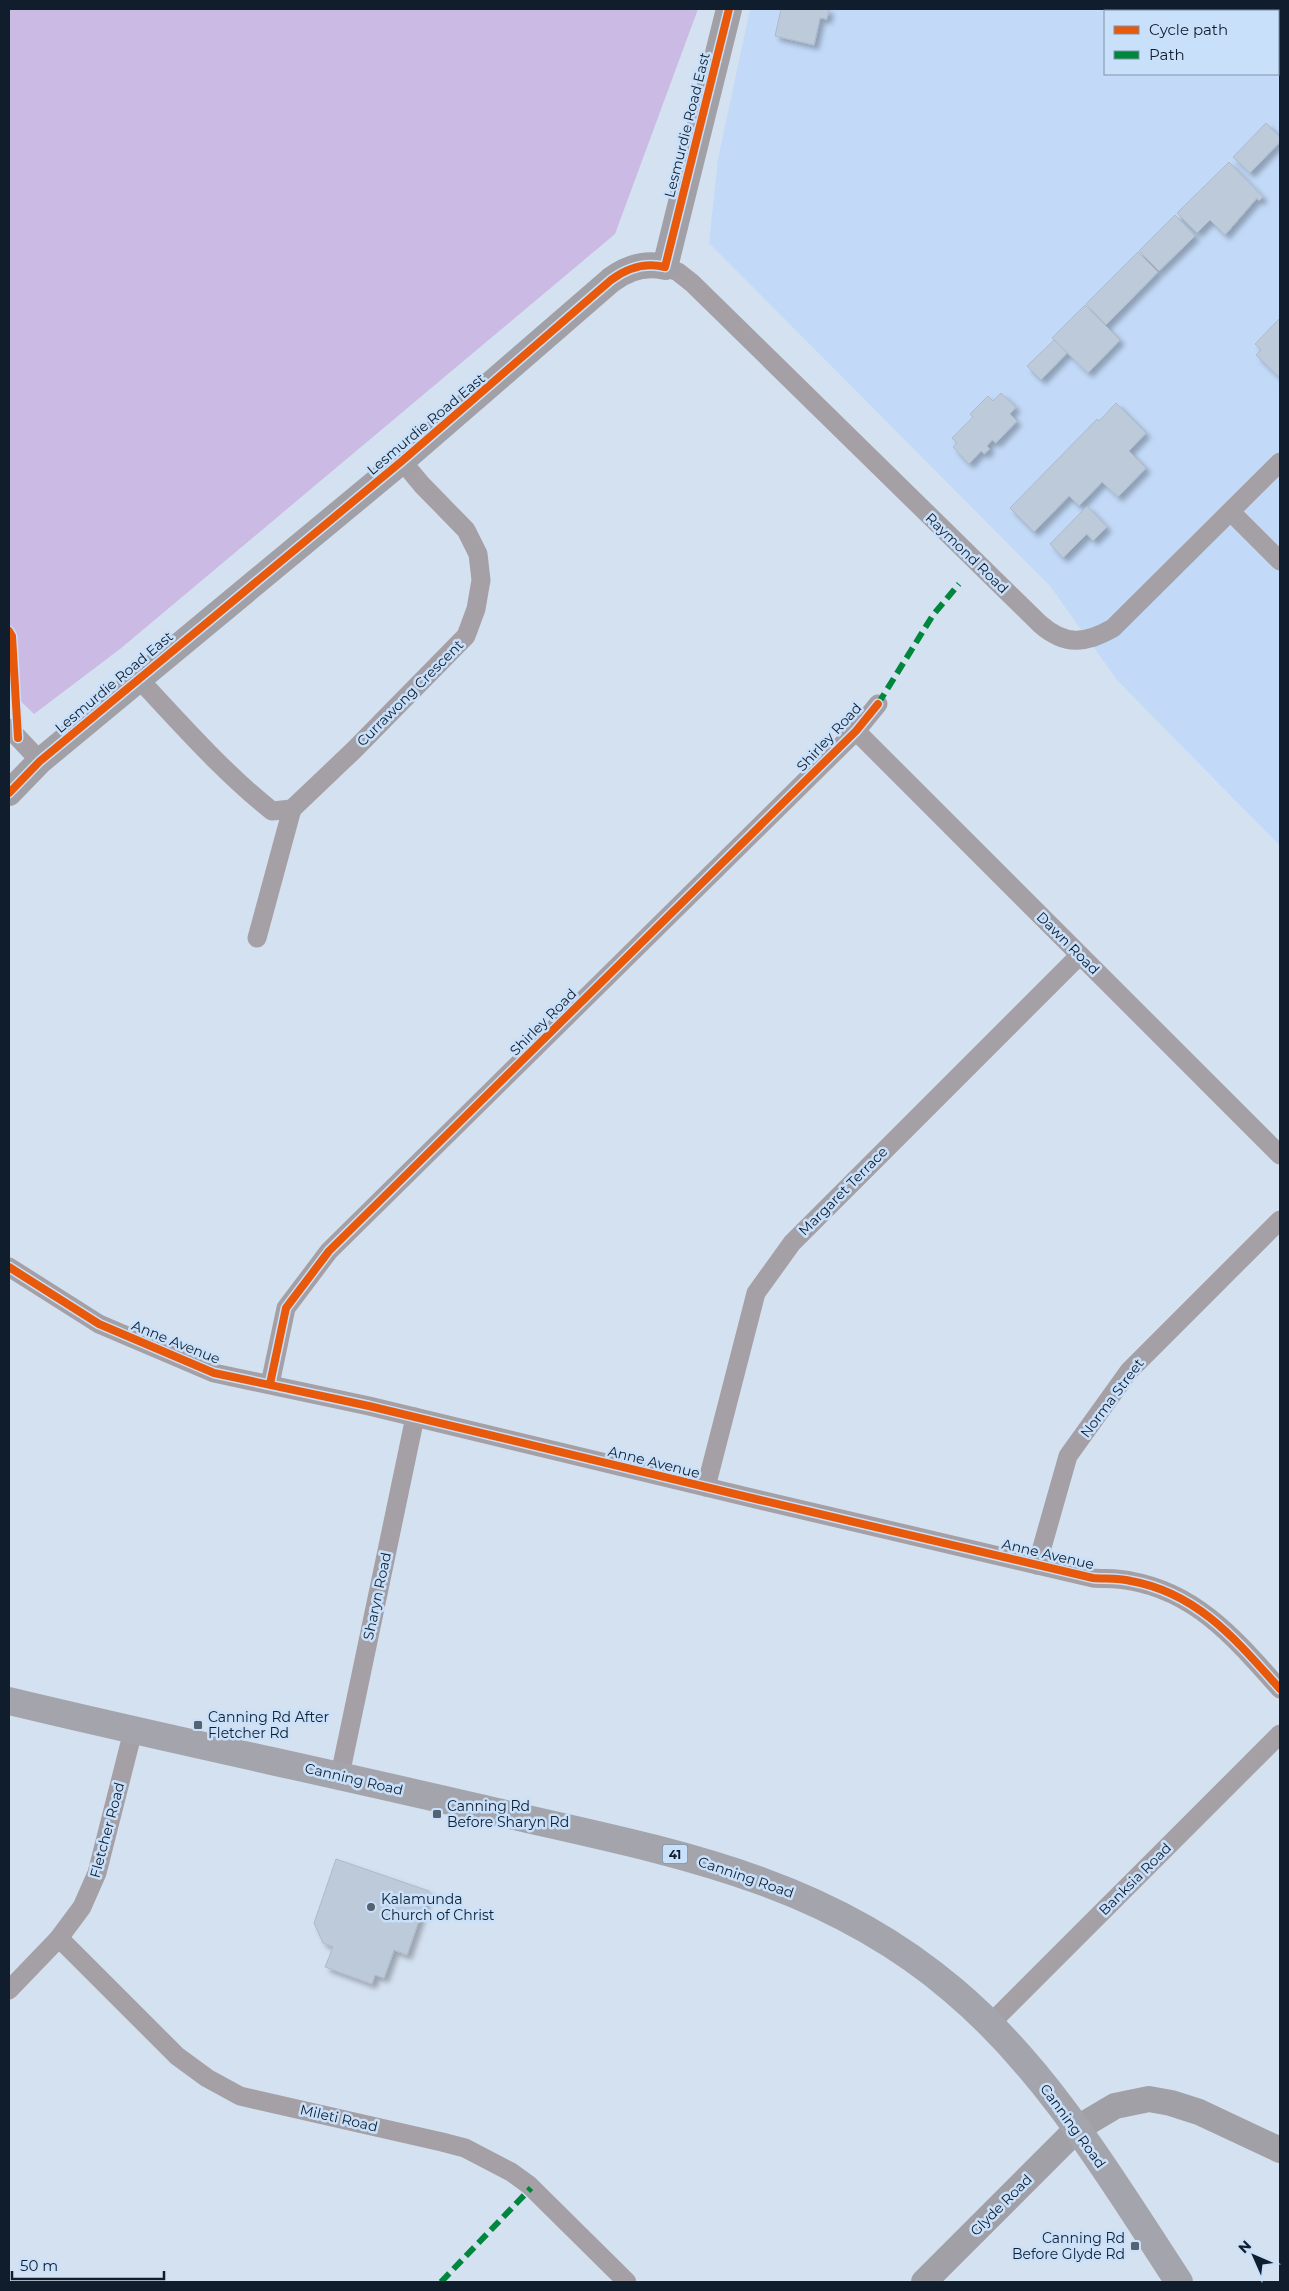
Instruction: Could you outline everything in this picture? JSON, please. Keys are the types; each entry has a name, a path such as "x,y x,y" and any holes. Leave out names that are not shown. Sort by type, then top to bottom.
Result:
{"main road":[{"name":"Canning Road","path":"9,1701 133,1731 340,1775 698,1860 769,1882 818,1903 879,1935 954,1990 990,2024 1030,2068 1078,2128 1180,2282"}],"street":[{"name":"Lesmurdie Road East","path":"9,794 40,761 402,461 615,277 638,266 655,265 665,267 729,9"},
{"name":"Raymond Road","path":"665,267 678,272 692,283 984,569 1056,636 1072,640 1083,640 1093,638 1113,628 1280,462"},
{"name":"Currawong Crescent","path":"292,809 354,750 466,636 476,608 481,580 478,554 466,530 422,485 402,461"},
{"path":"1231,512 1280,561"},
{"path":"138,678 198,743 254,798 272,812 292,809 257,938"},
{"name":"Shirley Road","path":"270,1384 286,1308 329,1251 856,731 878,704"},
{"path":"9,728 40,761"},
{"name":"Dawn Road","path":"856,731 1280,1155"},
{"name":"Margaret Terrace","path":"706,1487 756,1293 792,1243 1080,955"},
{"name":"Norma Street","path":"1037,1564 1068,1456 1129,1371 1280,1220"},
{"name":"Anne Avenue","path":"9,1267 99,1324 214,1373 415,1417 1092,1578 1130,1581 1181,1597 1202,1610 1221,1627 1280,1689"},
{"name":"Sharyn Road","path":"340,1775 415,1417"},
{"name":"Fletcher Road","path":"9,1990 59,1938 82,1907 97,1873 133,1731"},
{"name":"Banksia Road","path":"990,2024 1280,1734"},
{"name":"Mileti Road","path":"59,1938 177,2056 207,2078 240,2096 442,2142 464,2148 486,2158 511,2172 529,2186 627,2282"},
{"name":"Glyde Road","path":"924,2282 1078,2128 1115,2106 1149,2099 1171,2103 1200,2112 1280,2150"}],"shaded area":[{"path":"9,9 698,9 615,234 120,649 34,714 9,690"},
{"path":"750,9 1280,9 1280,846 1117,680 1050,586 709,243 718,159"}],"building":[{"path":"781,9 829,9 827,19 820,18 814,45 775,36"},
{"path":"1266,123 1280,137 1280,142 1250,173 1233,157"},
{"path":"1229,162 1263,197 1259,201 1257,198 1225,235 1210,220 1197,233 1177,213"},
{"path":"1175,215 1195,236 1159,271 1139,251"},
{"path":"1138,252 1158,272 1106,325 1086,304"},
{"path":"1085,305 1120,340 1088,373 1052,338"},
{"path":"1280,318 1280,378 1256,355 1261,350 1255,344"},
{"path":"1054,340 1067,353 1041,380 1027,366"},
{"path":"1001,393 1016,407 1010,414 1017,421 996,443 992,440 987,446 990,449 984,454 981,451 969,464 953,447 957,443 952,438 973,417 970,414 988,396 993,401"},
{"path":"1116,403 1146,433 1129,451 1146,468 1118,497 1102,482 1079,506 1069,496 1034,532 1010,508 1097,419 1099,421"},
{"path":"1087,506 1107,527 1093,541 1087,534 1063,558 1050,544"},
{"name":"Kalamunda Church of Christ","path":"336,1859 429,1891 407,1955 394,1950 384,1978 375,1975 372,1984 325,1967 333,1947 323,1943 314,1923"}],"marked path":[{"path":"878,704 933,615 959,584"},
{"path":"441,2282 531,2188"}],"cycle path":[{"path":"9,793 40,761 402,461 611,280 623,272 636,267 650,265 665,267 729,9"},
{"path":"9,631 12,636 18,738"},
{"path":"270,1384 286,1308 329,1251 856,731 878,704"},
{"path":"9,1267 99,1324 214,1373 369,1406 1093,1578 1126,1580 1155,1587 1176,1596 1214,1622 1232,1637 1280,1689"}],"place":[{"name":"Canning Rd After Fletcher Rd","path":"198,1725"},
{"name":"Canning Rd Before Sharyn Rd","path":"437,1814"},
{"name":"Kalamunda Church of Christ","path":"371,1907"},
{"name":"Canning Rd Before Glyde Rd","path":"1135,2246"}]}
